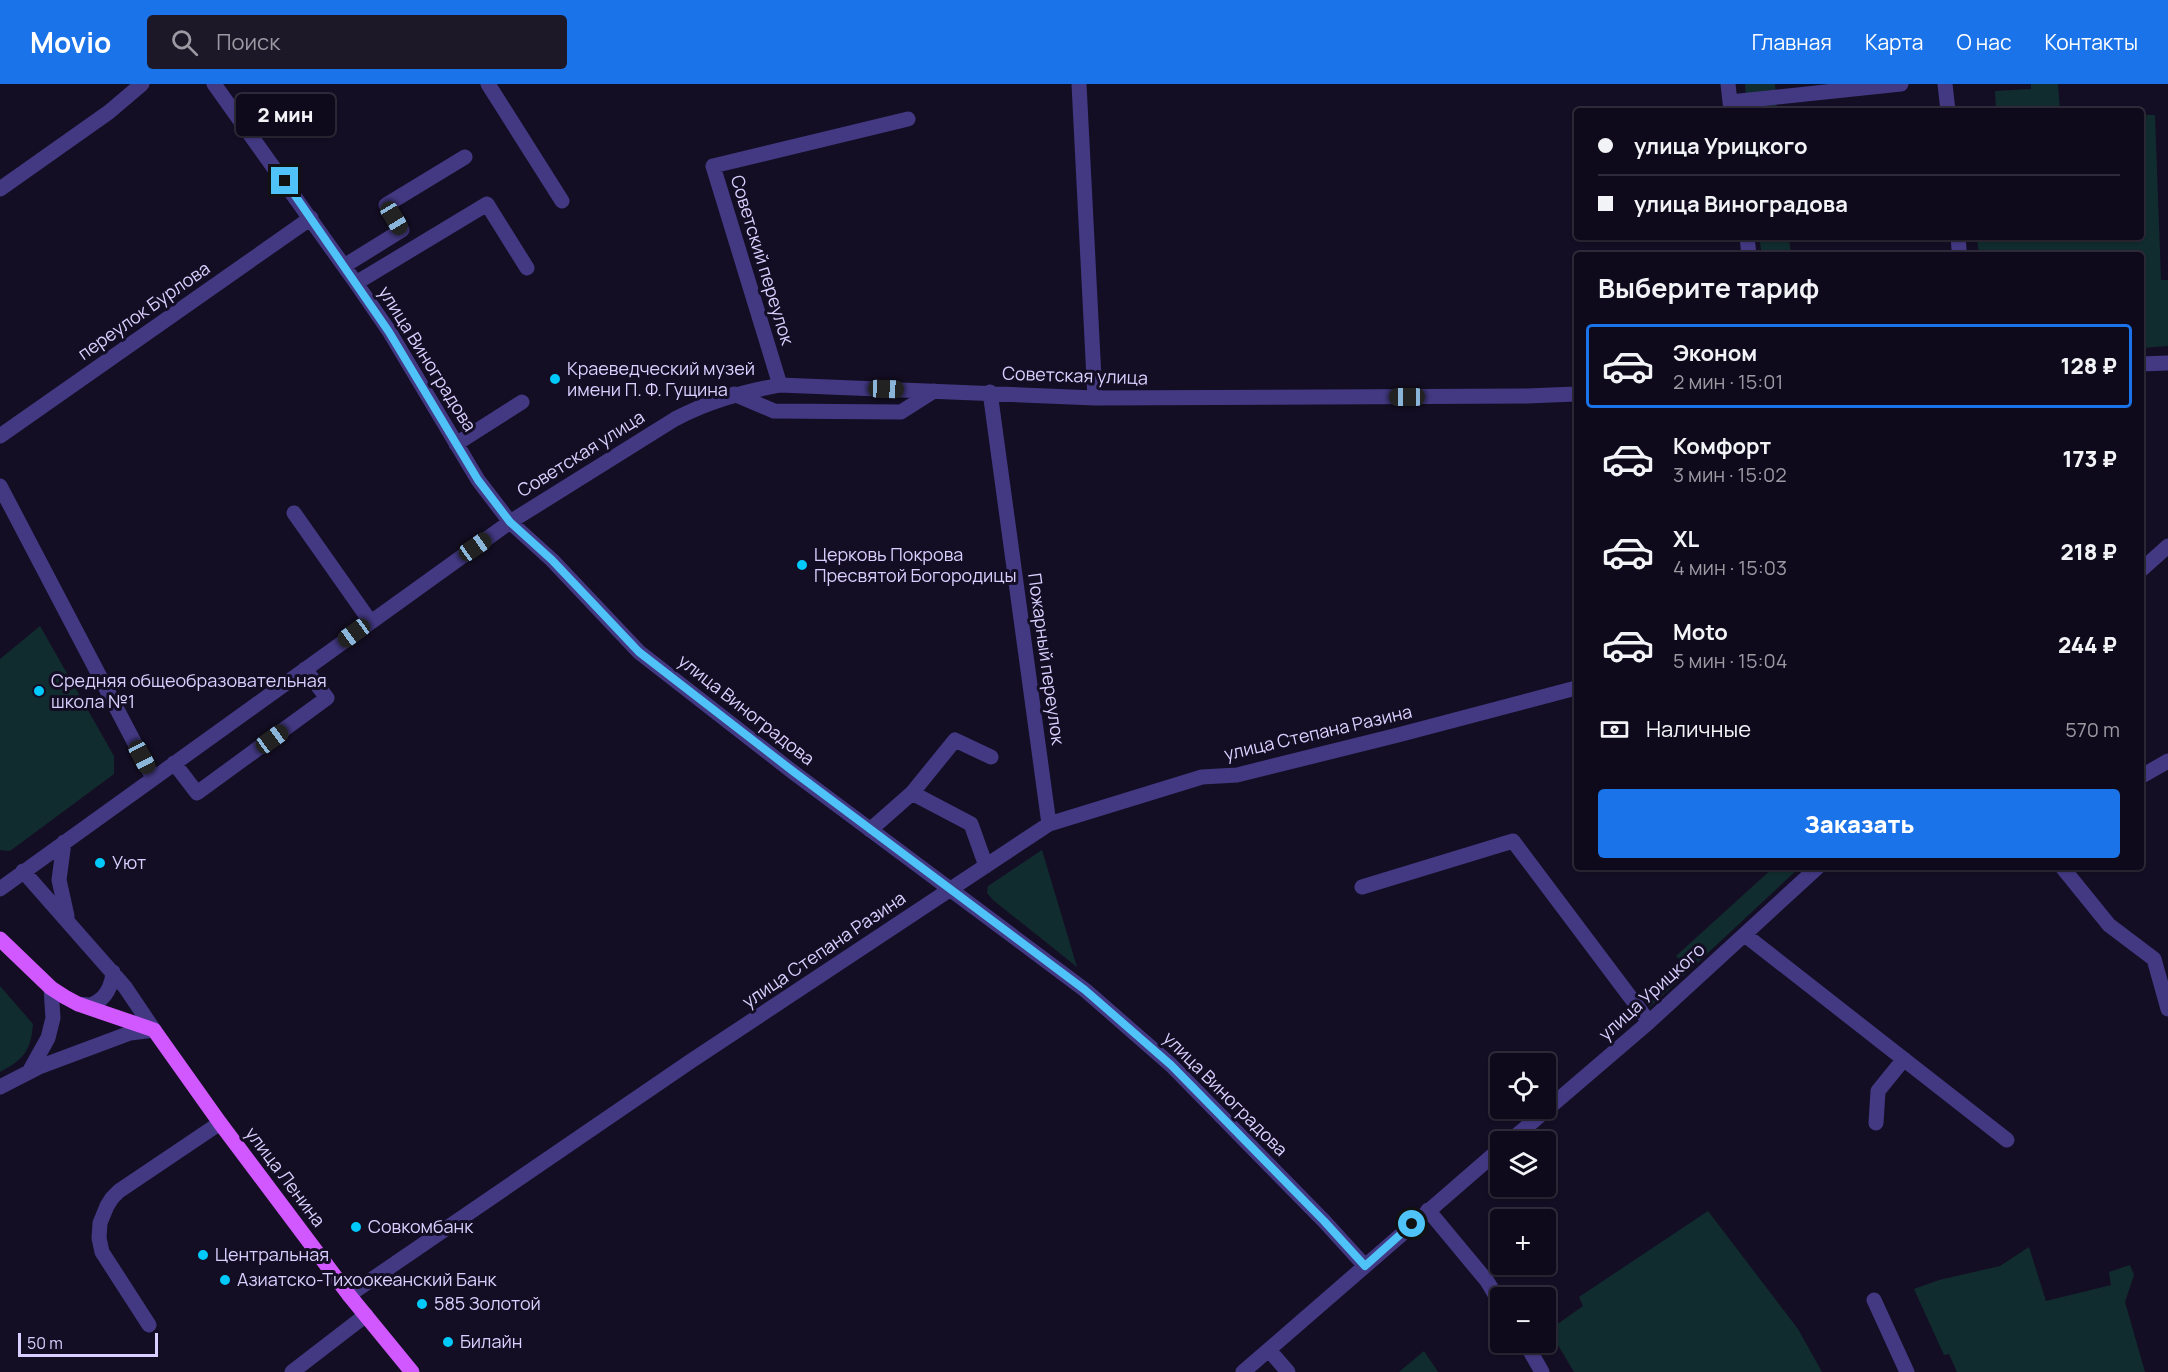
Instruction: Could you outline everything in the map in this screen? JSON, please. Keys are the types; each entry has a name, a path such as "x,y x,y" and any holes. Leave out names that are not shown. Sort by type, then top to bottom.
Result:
{"main road":[{"path":"0,939 51,988 78,1004 154,1030"},
{"name":"улица Ленина","path":"154,1030 220,1123 349,1295 412,1372"}],"street":[{"path":"0,189 109,112 142,84"},
{"name":"улица Виноградова","path":"214,84 356,283 389,332 478,480 510,522 552,560 639,652 870,830 1085,990 1171,1065 1365,1266"},
{"path":"488,84 562,201"},
{"path":"1079,84 1095,398"},
{"path":"1728,84 1731,106 1901,84"},
{"path":"1946,84 1948,108"},
{"name":"Советский переулок","path":"780,385 713,166 908,119"},
{"path":"344,266 402,230 386,205 465,157"},
{"path":"356,283 487,204 527,268"},
{"name":"переулок Бурлова","path":"0,436 311,218"},
{"path":"2144,364 2168,363"},
{"name":"Советская улица","path":"0,889 510,522 675,419 700,406 734,394 780,385 1095,398 1574,394"},
{"path":"734,394 774,411 901,412 934,391"},
{"name":"Пожарный переулок","path":"990,392 1049,824"},
{"path":"456,444 522,402"},
{"path":"0,486 153,778"},
{"path":"294,513 370,621"},
{"path":"2144,567 2168,546"},
{"path":"174,763 197,793 327,698 304,669"},
{"name":"улица Степана Разина","path":"349,1295 672,1075 1049,824 1202,777 1237,775 1574,689"},
{"path":"870,830 912,794 956,740 991,758"},
{"path":"2144,775 2168,761"},
{"path":"912,794 971,824 986,866"},
{"path":"1362,887 1513,841 1649,1022"},
{"path":"64,842 59,880 69,921"},
{"name":"улица Урицкого","path":"1522,1131 1649,1022 1815,870"},
{"path":"2064,870 2109,925 2161,959 2168,1009"},
{"path":"0,1087 29,1072 130,1033 154,1030 113,972 23,871"},
{"path":"1745,934 2007,1140"},
{"path":"78,1004 92,1005 103,996 112,985 113,972"},
{"path":"29,1072 48,1038 53,1018 51,988"},
{"path":"1876,1123 1878,1091 1904,1059"},
{"path":"149,1325 102,1252 99,1238 103,1214 119,1191 220,1123"},
{"path":"1243,1372 1490,1157"},
{"path":"1428,1210 1490,1287"},
{"path":"1874,1300 1907,1372"},
{"path":"292,1372 366,1316"},
{"path":"1269,1350 1288,1372"},
{"path":"1531,1353 1542,1372"}],"green space":[{"path":"1745,84 1775,84 1777,108 1747,108"},
{"path":"2031,84 2058,84 2060,108 1996,108 1995,91 2031,89"},
{"path":"2144,115 2155,115 2161,280 2168,280 2168,346 2144,348 2144,252 1979,252 1977,240 2144,240"},
{"path":"1760,240 1789,240 1791,252 1762,252"},
{"name":"Средняя общеобразовательная школа №1","path":"40,626 114,756 114,774 10,851 0,850 0,659"},
{"path":"1042,850 1077,967 987,893 988,886"},
{"path":"1771,870 1797,870 1650,1007 1643,999 1682,962 1676,956"},
{"path":"0,986 33,1024 28,1048 24,1054 0,1072"},
{"path":"1708,1211 1798,1329 1822,1372 1574,1372 1556,1342 1556,1325 1583,1306 1579,1297"},
{"path":"2029,1247 2046,1301 2111,1285 2109,1272 2130,1265 2134,1275 2125,1302 2145,1372 1957,1372 1949,1354 1944,1355 1914,1289 1939,1280 2000,1266"},
{"path":"1424,1351 1438,1372 1399,1372"}],"place":[{"name":"Краеведческий музей имени П. Ф. Гущина","path":"555,379"},
{"name":"Церковь Покрова Пресвятой Богородицы","path":"802,565"},
{"name":"Средняя общеобразовательная школа №1","path":"39,691"},
{"name":"Уют","path":"100,863"},
{"name":"Совкомбанк","path":"356,1227"},
{"name":"Центральная","path":"203,1255"},
{"name":"Азиатско-Тихоокеанский Банк","path":"225,1280"},
{"name":"585 Золотой","path":"422,1304"},
{"name":"Билайн","path":"448,1342"}],"route":[{"path":"285,181 389,332 478,480 510,522 552,560 639,652 794,772 1085,990 1171,1065 1365,1266 1412,1224"}]}
